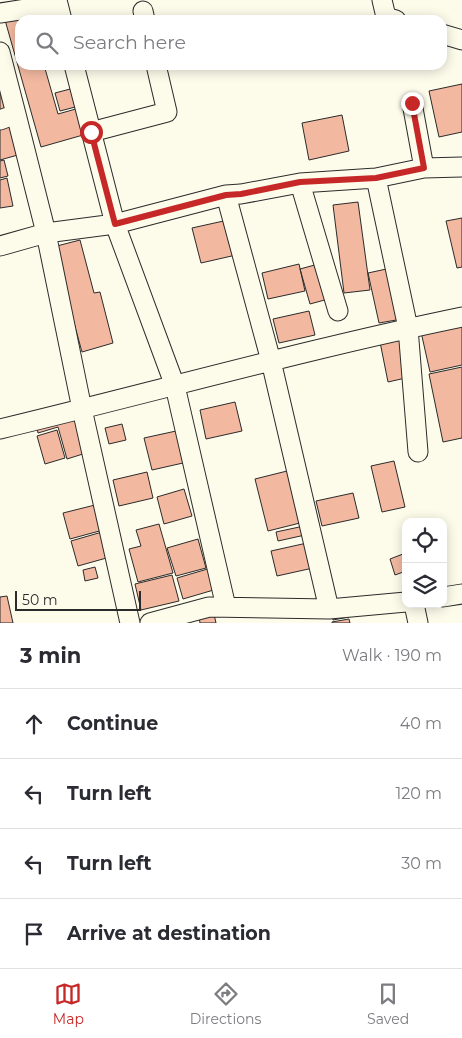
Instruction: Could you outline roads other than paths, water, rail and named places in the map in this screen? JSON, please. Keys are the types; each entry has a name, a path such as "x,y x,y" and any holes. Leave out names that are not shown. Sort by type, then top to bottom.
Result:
{"street":[{"path":"382,0 386,15"},
{"path":"0,14 58,4 61,15"},
{"path":"447,36 462,40"},
{"path":"0,52 8,117 46,233 82,410 130,623"},
{"path":"75,70 115,224 175,386 226,607"},
{"path":"91,132 167,112 157,70"},
{"path":"412,103 424,168"},
{"path":"0,246 46,233 115,224 226,195 241,194 300,182 376,178 424,168 462,167"},
{"path":"376,178 408,328 418,452"},
{"path":"300,182 338,311"},
{"path":"226,195 272,361 329,609"},
{"path":"0,429 408,328 462,317"},
{"path":"447,596 462,594"},
{"path":"150,623 209,607 329,609 402,602"},
{"path":"415,608 418,623"}]}
